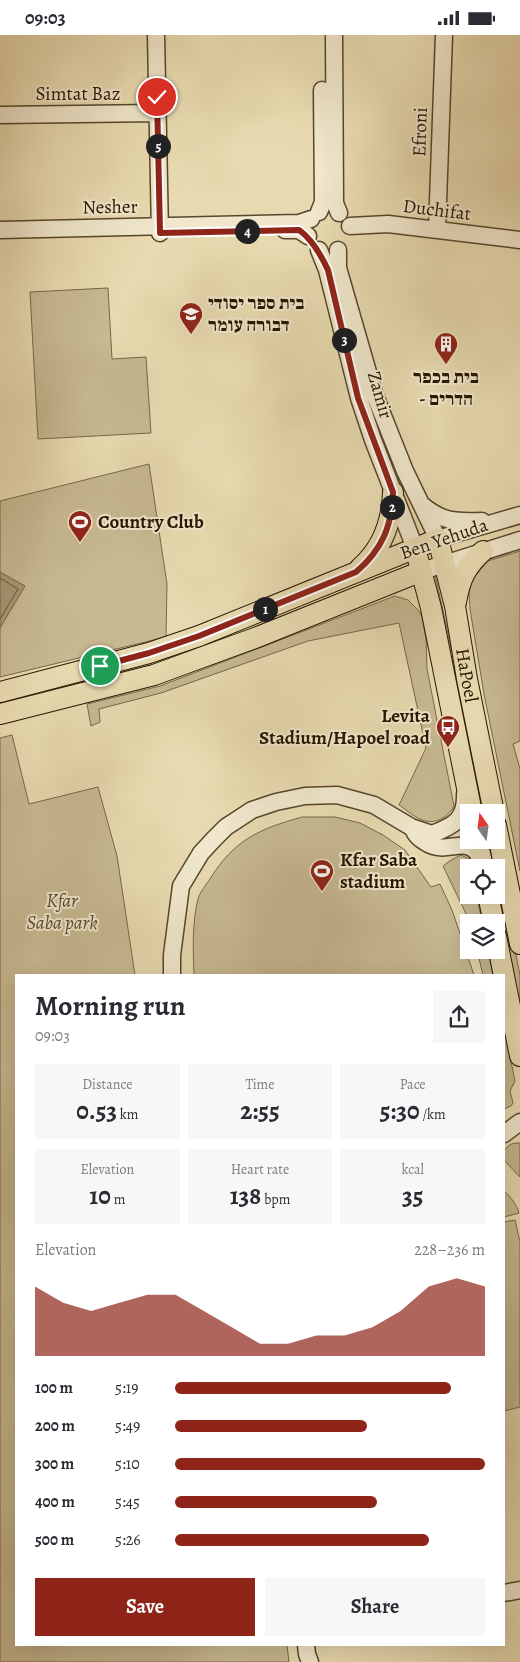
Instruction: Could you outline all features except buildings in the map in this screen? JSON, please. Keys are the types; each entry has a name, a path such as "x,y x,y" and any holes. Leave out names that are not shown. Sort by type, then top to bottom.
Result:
{"main road":[{"path":"356,572 373,555 389,527 393,492"},
{"name":"Ben Yehuda","path":"0,692 149,653 182,642 438,539"},
{"name":"HaPoel","path":"438,539 455,606 467,679 492,804"},
{"name":"HaPoel","path":"415,548 431,607 470,804"},
{"path":"455,606 460,585 468,566 483,551"},
{"name":"Ben Yehuda","path":"0,714 154,675 231,647 422,571"},
{"path":"366,592 404,590 415,593 431,607"},
{"path":"501,849 520,944"},
{"path":"501,959 504,974"},
{"path":"505,981 520,1056"}],"street":[{"path":"156,35 160,230"},
{"path":"315,215 329,210 339,213 347,220 350,226 348,240 338,250 325,252 318,250 308,236 308,225 323,202 324,35"},
{"path":"334,35 335,203 339,213"},
{"name":"Efroni","path":"437,229 444,35"},
{"name":"Simtat Baz","path":"0,115 157,113"},
{"name":"Nesher","path":"0,240 299,223 315,215"},
{"name":"Duchifat","path":"350,226 388,224 520,240"},
{"name":"Nesher","path":"0,230 299,230 308,236"},
{"name":"Zamir","path":"318,250 328,270 358,398 415,548"},
{"name":"Zamir","path":"338,250 338,268 374,393 405,471 438,539"},
{"path":"421,504 431,513 455,521 504,520"},
{"name":"Ben Yehuda","path":"438,539 520,515"},
{"name":"Ben Yehuda","path":"422,571 520,539"},
{"path":"172,974 172,955 181,887 201,853 226,827 252,809 305,796 336,795 374,805 411,827 432,833 455,822 462,815 466,806 465,779"},
{"path":"411,827 416,835 433,847 441,849 466,845 473,847 480,856"},
{"path":"505,1133 520,1122"},
{"path":"505,1140 520,1137"},
{"path":"505,1593 520,1590"},
{"path":"306,1646 310,1662"}],"green space":[{"path":"108,288 112,359 146,357 151,433 38,439 30,292"},
{"name":"Country Club","path":"149,464 167,584 166,637 0,677 0,501"},
{"path":"520,551 520,741 513,744 520,769 520,871 484,694 469,592 472,580 488,561"},
{"path":"435,574 485,804 476,804 429,575"},
{"path":"395,596 408,600 422,617 426,639 427,669 454,806 447,815 437,821 431,822 420,819 399,805 426,748 399,623 308,641 161,693 99,709 100,722 91,726 87,704 160,686"},
{"name":"Kfar Saba park","path":"12,735 29,804 98,787 117,856 135,974 15,974 15,1646 287,1646 289,1662 0,1662 0,738"},
{"name":"Kfar Saba stadium","path":"302,817 335,817 360,823 383,835 405,850 431,887 440,884 460,934 460,959 469,959 474,974 194,974 194,927 200,894 228,855 238,845 260,832"},
{"path":"486,849 494,849 496,859 488,859"},
{"path":"461,855 469,859 460,859 460,901 443,866"},
{"path":"505,903 520,975 520,1021 505,945 505,914 499,914 497,904"},
{"path":"461,904 479,904 481,914 466,914"},
{"path":"479,959 490,959 493,974 483,974"},
{"path":"505,1032 515,1081 510,1091 513,1103 505,1109"},
{"path":"520,1143 520,1177 505,1161 505,1149 511,1144"},
{"path":"505,1192 513,1201 519,1213 505,1217"},
{"path":"515,1220 520,1242 520,1407 505,1411 505,1222"}],"water":[{"path":"0,572 25,586 0,628"}],"place":[{"name":"בית ספר יסודי דבורה עומר","path":"191,335"},
{"name":"בית בכפר - הדרים","path":"446,365"},
{"name":"Country Club","path":"80,543"},
{"name":"Levita Stadium/Hapoel road","path":"448,748"},
{"name":"Kfar Saba stadium","path":"322,892"}],"route":[{"path":"100,666 149,653 199,636 356,572 373,555 389,527 393,505 393,492 358,398 328,270 318,250 309,240 308,236 299,230 160,233 157,97"}]}
